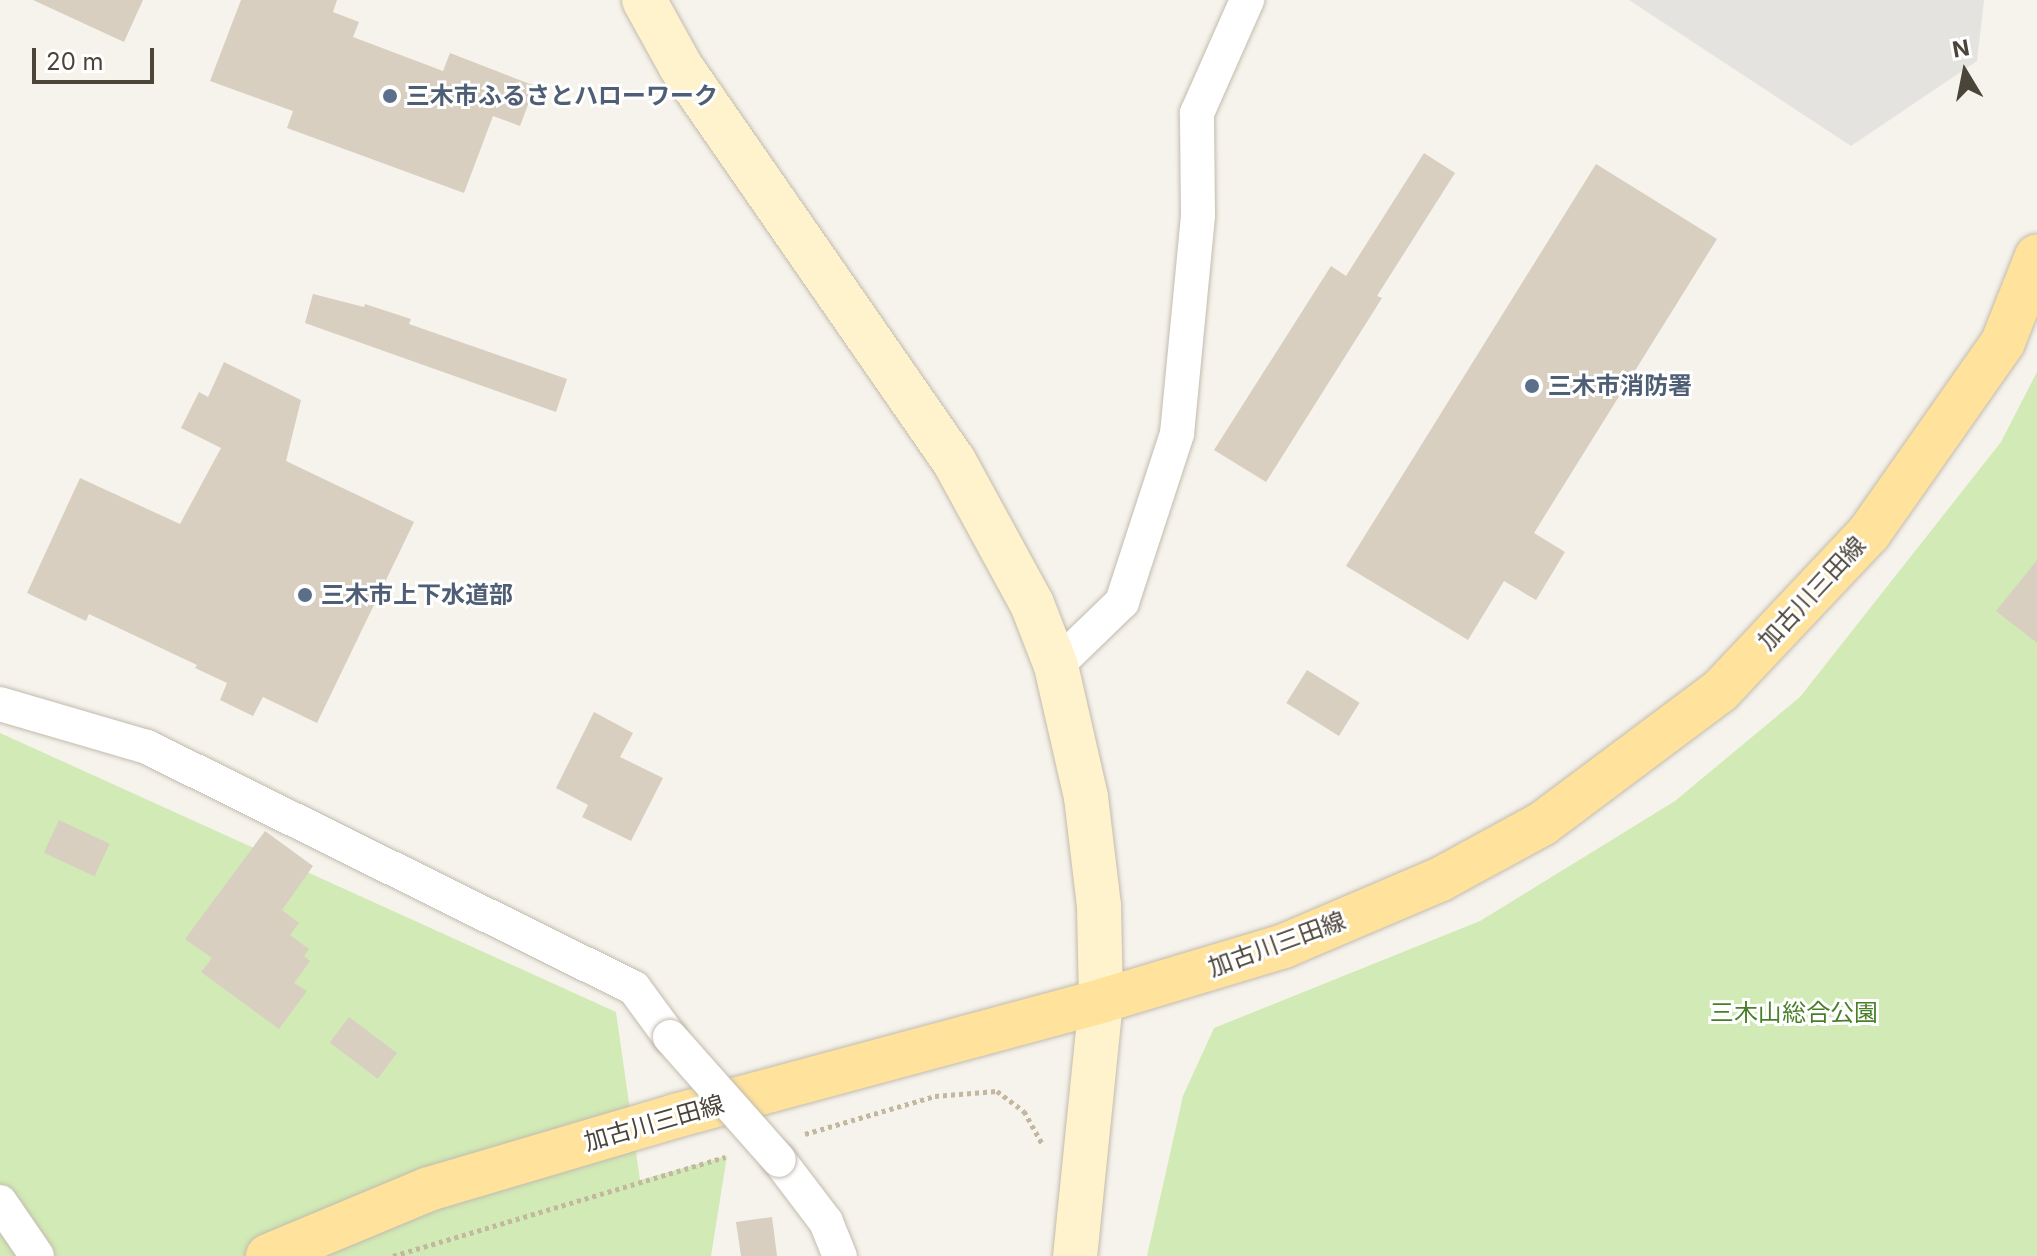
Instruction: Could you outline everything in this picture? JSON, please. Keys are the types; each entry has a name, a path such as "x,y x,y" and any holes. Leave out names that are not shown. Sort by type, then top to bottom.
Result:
{"main road":[{"name":"加古川三田線","path":"268,1256 429,1189 675,1116 1101,1001 1284,946 1441,879 1542,824 1720,691 1869,533 2003,342 2037,256"}],"street":[{"path":"644,0 681,67 954,461 1032,604 1056,666 1086,797 1099,906 1101,1001 1075,1256"},
{"path":"668,0 681,67"},
{"path":"1056,666 1122,602 1177,434 1198,215 1197,113 1247,0"},
{"path":"0,704 147,747 634,988 670,1037 779,1160 826,1222 840,1256"},
{"path":"0,1202 37,1256"}],"green space":[{"name":"三木山総合公園","path":"2037,372 2037,1256 1147,1256 1183,1096 1214,1028 1480,921 1675,801 1800,697 2001,442"},
{"path":"0,733 616,1012 640,1180 727,1156 711,1256 0,1256"}],"shaded area":[{"path":"1629,0 1984,0 1977,61 1851,146"}],"building":[{"path":"33,0 143,0 124,42"},
{"path":"241,0 337,0 333,12 359,22 353,37 443,71 450,53 535,86 520,126 493,116 464,193 287,128 293,111 210,81"},
{"path":"1424,153 1455,173 1377,296 1382,298 1266,482 1214,450 1331,266 1346,276"},
{"path":"1596,164 1717,239 1534,533 1565,552 1536,600 1504,581 1468,640 1346,566"},
{"path":"313,294 364,307 365,304 411,319 409,324 567,379 556,412 305,323"},
{"path":"224,362 301,400 286,461 414,522 317,723 263,697 253,716 220,700 227,683 195,668 197,665 89,614 86,621 27,593 80,478 180,524 221,448 181,428 199,392 208,397"},
{"path":"2037,560 2037,643 1996,611"},
{"path":"1307,670 1360,703 1339,736 1286,703"},
{"path":"594,712 633,733 620,757 663,778 631,841 582,817 588,805 556,788"},
{"path":"59,820 110,844 95,876 44,853"},
{"path":"265,831 313,866 282,910 299,923 290,935 309,949 304,956 310,961 294,983 307,991 279,1029 201,972 212,958 185,939"},
{"path":"349,1017 397,1053 378,1079 330,1043"},
{"path":"772,1217 777,1256 741,1256 736,1222"}],"place":[{"name":"三木市ふるさとハローワーク","path":"390,96"},
{"name":"三木市消防署","path":"1532,386"},
{"name":"三木市上下水道部","path":"305,595"}]}
